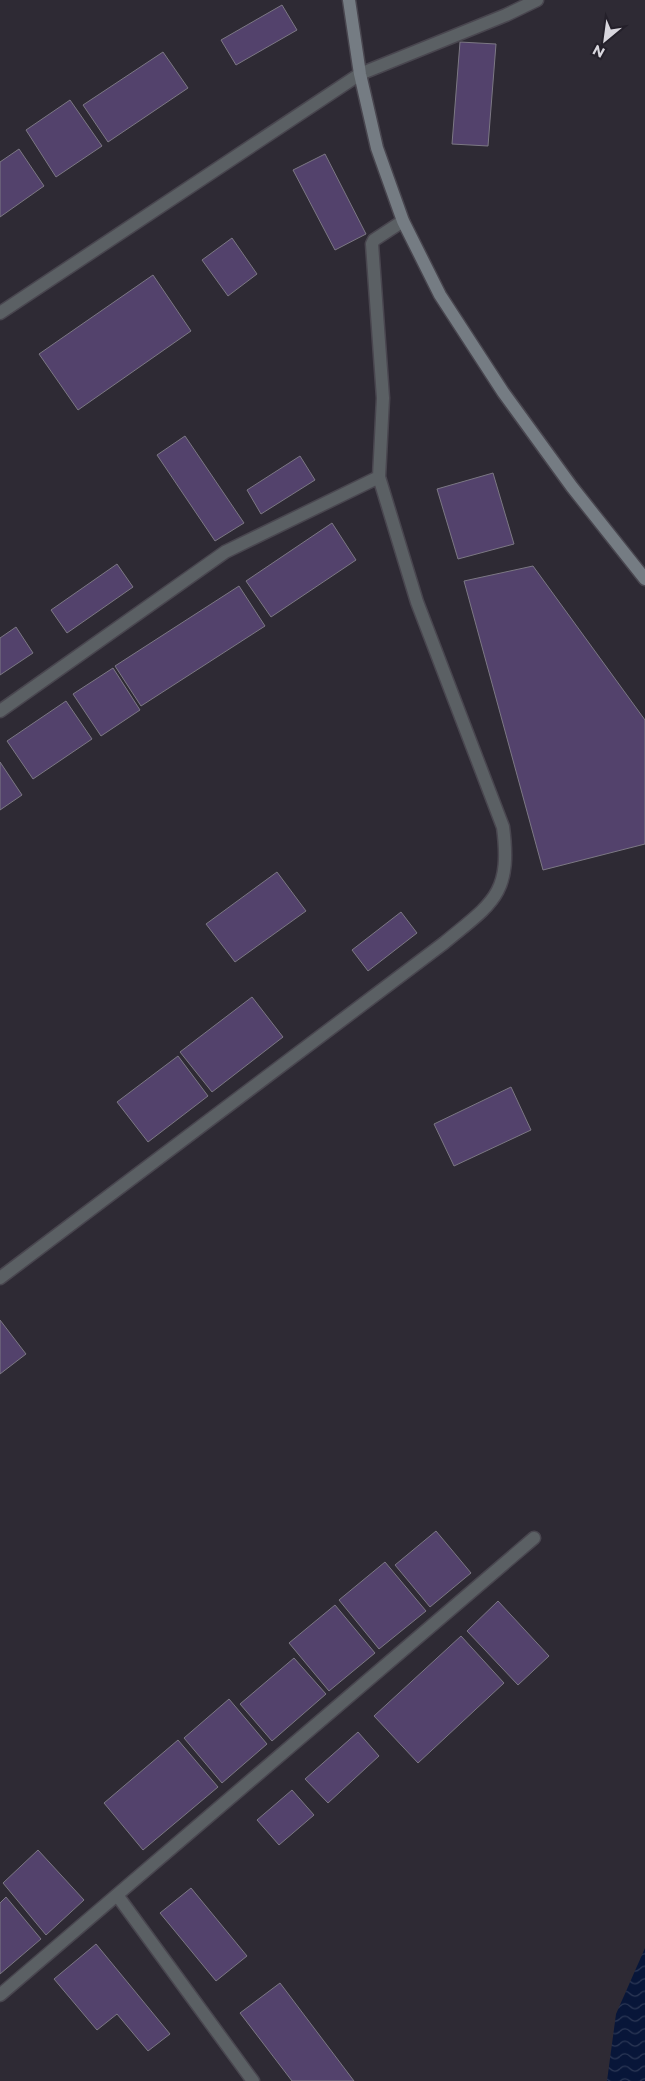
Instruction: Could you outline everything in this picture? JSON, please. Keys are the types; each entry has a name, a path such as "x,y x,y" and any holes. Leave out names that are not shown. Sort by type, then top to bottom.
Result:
{"main road":[{"path":"349,0 360,74 377,148 402,221 440,295 503,392 572,487 645,579"}],"street":[{"path":"0,313 360,74 506,15 537,0"},
{"path":"0,1278 444,943 486,907 501,887 506,860 503,828 417,602 380,478 383,398 372,244 374,240 402,221"},
{"path":"0,711 224,552 380,478"},
{"path":"0,1995 534,1538"},
{"path":"117,1895 253,2081"}],"water":[{"path":"645,1948 645,2081 607,2081 616,2014"}],"building":[{"path":"282,5 297,30 236,65 221,40"},
{"path":"460,42 496,44 488,146 452,144"},
{"path":"163,52 188,88 108,142 83,105"},
{"path":"70,100 102,146 56,177 26,130"},
{"path":"19,149 44,186 0,217 0,162"},
{"path":"325,154 366,234 335,250 293,170"},
{"path":"232,238 257,274 228,296 202,260"},
{"path":"153,275 191,331 78,410 39,354"},
{"path":"185,436 244,523 215,541 157,455"},
{"path":"300,456 315,480 261,514 247,490"},
{"path":"493,473 514,544 458,559 437,489"},
{"path":"332,523 356,560 271,617 246,581"},
{"path":"117,564 133,587 67,633 51,610"},
{"path":"533,566 645,720 645,844 543,870 464,581"},
{"path":"239,586 265,626 141,706 115,666"},
{"path":"16,627 33,653 0,675 0,638"},
{"path":"113,668 140,710 101,736 73,694"},
{"path":"66,701 92,739 33,779 7,741"},
{"path":"0,762 22,795 0,810"},
{"path":"277,872 306,911 235,962 206,924"},
{"path":"401,912 417,933 368,971 352,950"},
{"path":"252,997 283,1037 212,1092 180,1052"},
{"path":"178,1056 208,1096 148,1142 117,1102"},
{"path":"511,1087 531,1130 454,1166 434,1124"},
{"path":"0,1320 26,1354 0,1374"},
{"path":"436,1531 471,1573 430,1607 395,1565"},
{"path":"385,1562 426,1611 379,1649 339,1600"},
{"path":"498,1601 549,1656 518,1685 467,1631"},
{"path":"335,1605 375,1653 329,1691 289,1643"},
{"path":"461,1636 504,1683 418,1763 374,1716"},
{"path":"294,1658 326,1694 272,1741 240,1704"},
{"path":"229,1699 267,1744 222,1783 184,1738"},
{"path":"358,1732 379,1756 328,1803 305,1779"},
{"path":"178,1740 218,1787 143,1850 104,1803"},
{"path":"292,1790 314,1815 279,1845 257,1820"},
{"path":"38,1850 84,1900 46,1935 3,1883"},
{"path":"191,1888 247,1956 216,1981 160,1913"},
{"path":"6,1897 41,1939 0,1974 0,1903"},
{"path":"96,1944 170,2034 148,2051 117,2014 97,2030 54,1979"},
{"path":"280,1983 354,2081 292,2081 240,2013"}]}
